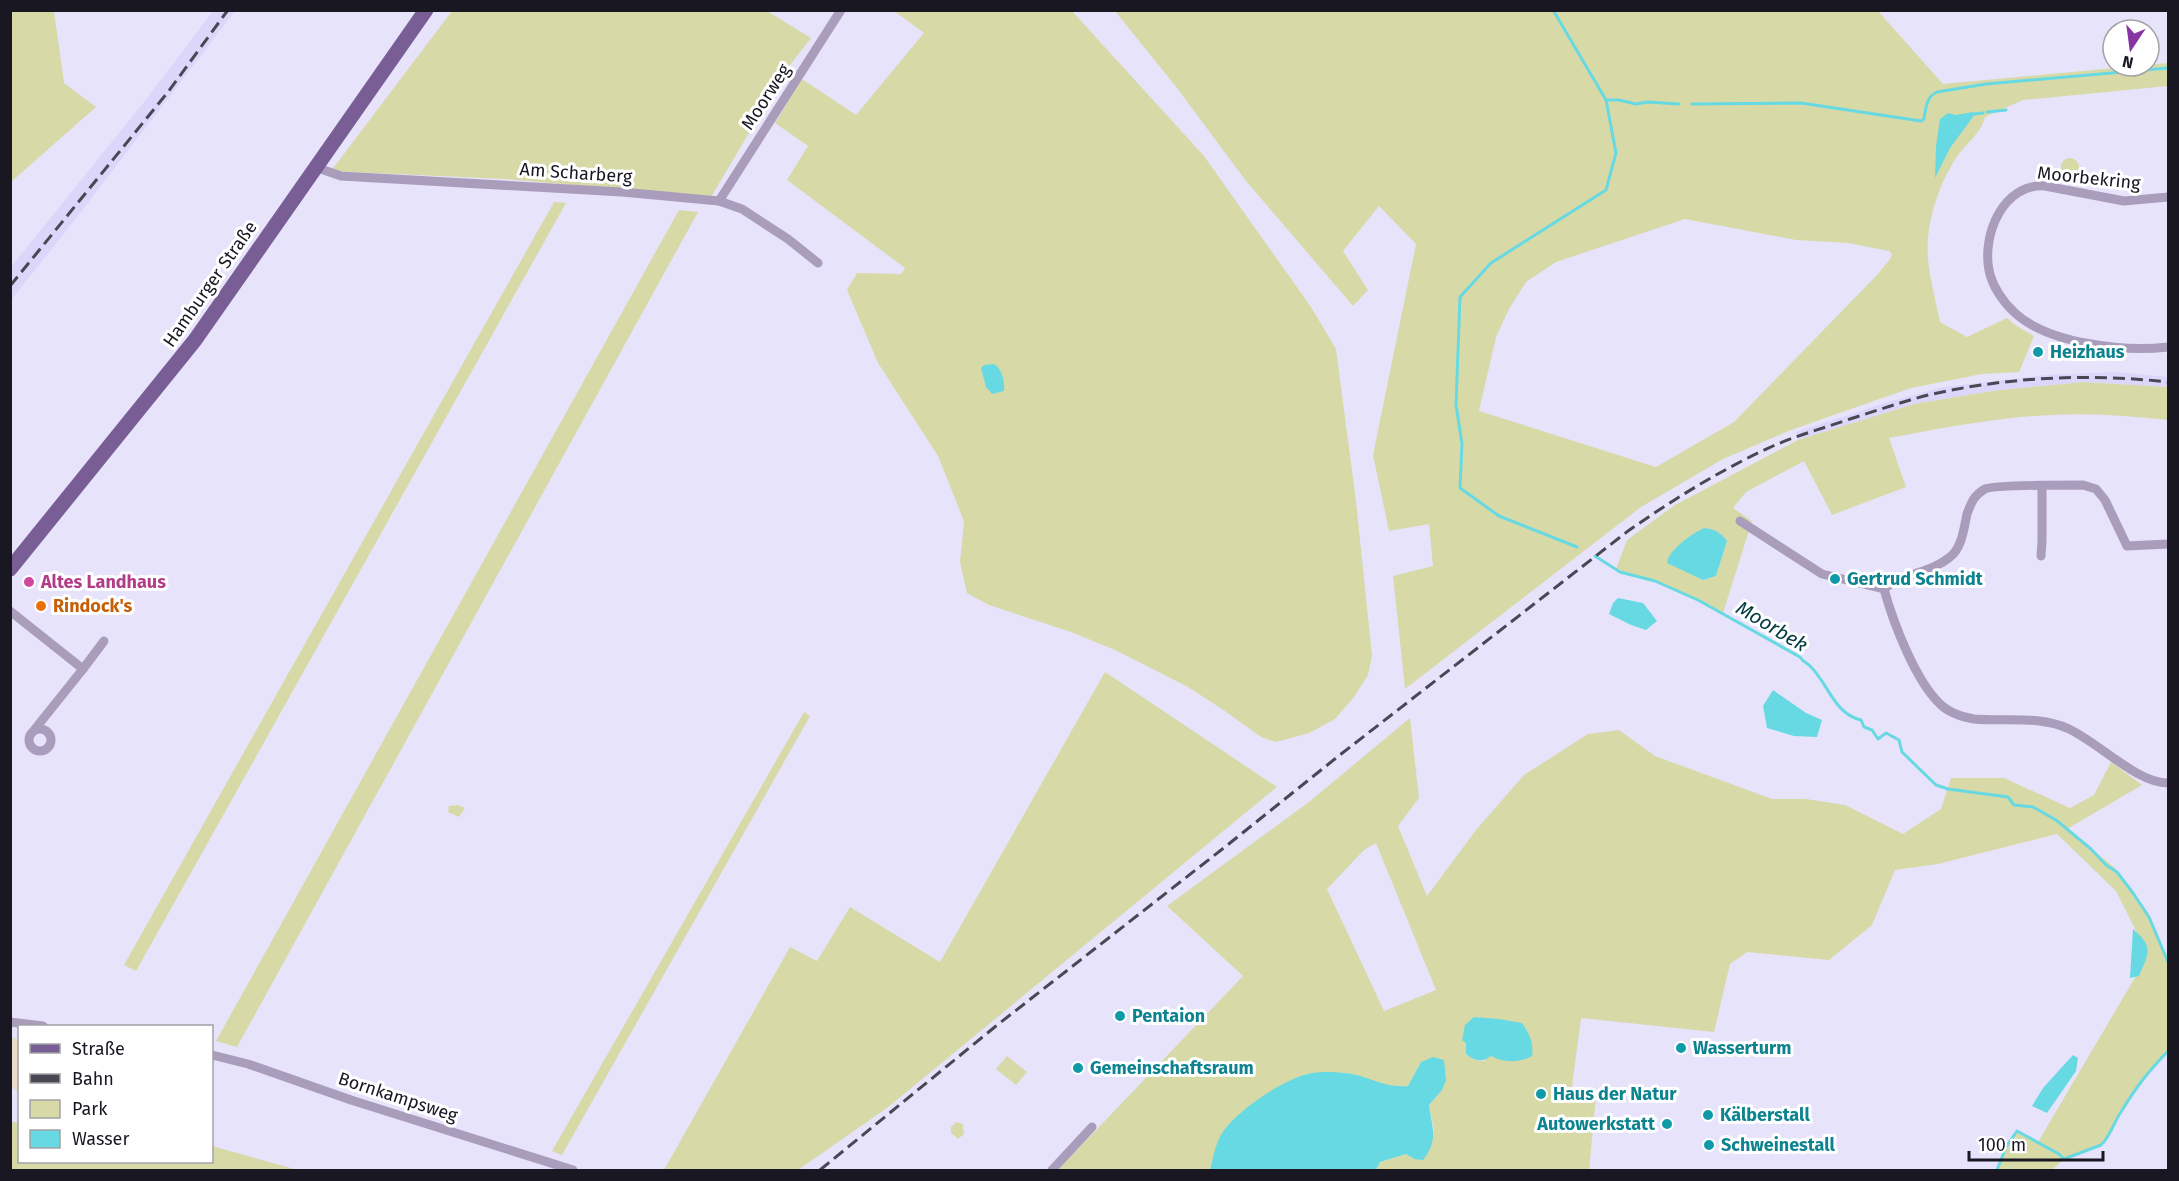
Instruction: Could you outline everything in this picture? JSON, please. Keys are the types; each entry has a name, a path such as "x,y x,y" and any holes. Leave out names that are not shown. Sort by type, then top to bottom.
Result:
{"main road":[{"name":"Hamburger Straße","path":"10,569 181,358 426,10"}],"street":[{"name":"Moorweg","path":"719,201 841,10"},
{"name":"Am Scharberg","path":"315,167 320,171 341,176 622,192 719,201 742,209 788,239 818,263"},
{"name":"Moorbekring","path":"2169,197 2124,201 2045,186 2031,187 2010,198 2002,208 1991,231 1988,256 1990,274 2000,294 2016,314 2029,323 2058,335 2092,344 2128,348 2169,347"},
{"path":"1884,589 1893,581 1941,563 1953,555 1959,544 1970,505 1979,492 1988,487 2083,485 2096,489 2105,500 2127,546 2169,544"},
{"path":"2041,556 2042,486"},
{"path":"1740,521 1822,574 1884,589"},
{"path":"1884,589 1894,624 1921,677 1940,705 1956,714 1972,718 2046,722 2067,728 2144,777 2157,783 2169,783"},
{"path":"10,611 83,669"},
{"path":"35,729 104,641"},
{"path":"10,1022 36,1025"},
{"name":"Bornkampsweg","path":"213,1055 248,1064 351,1100 573,1170"},
{"path":"1052,1170 1092,1127"}],"shaded area":[{"path":"213,11 235,11 11,300 11,267 144,102"},
{"path":"2116,372 2168,377 2168,387 2083,382 1992,391 1914,404 1798,440 1796,432 1943,387 2046,375"},
{"path":"11,1037 18,1039 18,1091 11,1087"}],"green space":[{"path":"11,10 54,11 64,83 96,107 11,182"},
{"path":"452,11 767,11 811,38 787,69 711,197 504,179 331,171"},
{"path":"894,11 1072,11 1204,156 1311,307 1336,349 1356,501 1372,656 1368,675 1354,697 1335,719 1309,733 1276,742 1261,737 1188,687 1115,650 1071,632 989,605 967,593 960,562 964,522 956,501 938,456 878,363 847,290 857,273 901,274 905,268 787,180 808,146 775,123 802,79 856,115 924,33"},
{"path":"1115,11 1878,11 1943,84 2101,69 2101,78 2161,78 2161,64 2168,63 2168,86 2023,100 1985,117 1980,129 1956,158 1938,193 1931,219 1928,259 1940,322 1967,337 2007,318 2034,336 2019,372 1982,374 1911,388 1791,430 1723,459 1641,507 1405,689 1393,576 1433,566 1429,524 1389,531 1373,455 1416,244 1379,206 1343,251 1368,290 1353,306 1246,181 1177,88","holes":["1685,219 1796,240 1848,243 1889,251 1892,254 1877,275 1734,422 1656,467 1479,411 1496,337 1509,309 1526,282 1556,262"]},
{"path":"2070,158 2076,161 2079,167 2076,173 2070,176 2064,173 2061,167 2064,161"},
{"path":"554,202 566,203 136,971 124,965"},
{"path":"679,210 698,212 237,1047 216,1041"},
{"path":"2083,382 2168,387 2168,420 2068,414 2032,416 1889,438 1906,487 1832,515 1804,461 1746,492 1733,508 1752,521 1723,613 1655,581 1616,569 1627,540 1675,505 1798,440 1914,404 1992,391","holes":["1704,528 1722,535 1727,541 1716,576 1703,580 1675,549"]},
{"path":"1105,672 1277,787 887,1108 798,1170 664,1170 790,947 817,961 850,907 940,962"},
{"path":"804,712 810,716 562,1155 552,1151"},
{"path":"1410,718 1419,798 1398,826 1427,896 1476,830 1524,775 1588,734 1619,730 1655,756 1772,799 1806,799 1845,805 1903,834 1941,809 1951,778 2004,778 2070,808 2094,795 2111,762 2142,785 2067,829 2115,868 2149,917 2162,945 2168,962 2168,1051 2145,1075 2113,1124 2106,1141 2096,1148 2064,1159 2052,1170 1997,1170 2006,1147 2017,1131 2038,1142 2143,964 2136,931 2116,891 2057,834 1938,864 1895,870 1872,925 1829,960 1747,952 1730,964 1714,1032 1581,1018 1571,1094 1596,1097 1589,1170 1376,1170 1380,1162 1406,1154 1414,1159 1434,1130 1429,1105 1442,1090 1421,1062 1408,1086 1392,1087 1348,1073 1307,1074 1295,1079 1254,1102 1218,1143 1210,1170 1058,1170 1243,976 1167,906 1309,802","holes":["1376,843 1436,990 1384,1011 1327,889 1364,850","1474,1017 1487,1019 1485,1061 1475,1060 1466,1054 1466,1043"]},
{"path":"458,805 465,808 459,817 448,812 449,806"},
{"path":"1007,1056 1027,1072 1016,1085 996,1069"},
{"path":"10,1121 18,1123 18,1163 213,1163 213,1146 298,1170 11,1170"},
{"path":"956,1122 963,1124 964,1134 958,1139 951,1133 951,1127"}],"water":[{"path":"1973,112 1973,117 1950,148 1935,178 1940,119 1948,113 1956,115"},
{"path":"994,364 1002,376 1004,391 992,394 986,387 981,368 984,365"},
{"path":"1704,528 1717,532 1727,541 1716,576 1703,580 1667,563 1676,548"},
{"path":"1618,598 1643,603 1657,621 1646,630 1609,614 1613,603"},
{"path":"1773,690 1806,713 1822,720 1817,737 1794,736 1767,728 1763,706"},
{"path":"2133,929 2140,935 2148,951 2139,976 2130,978"},
{"path":"1474,1017 1522,1023 1530,1038 1532,1056 1512,1061 1491,1056 1475,1060 1466,1054 1466,1043 1462,1040 1465,1025"},
{"path":"2073,1055 2078,1058 2076,1071 2047,1113 2032,1106 2043,1088"},
{"path":"1433,1057 1444,1060 1446,1080 1442,1090 1429,1105 1433,1139 1423,1160 1414,1159 1406,1154 1380,1162 1376,1170 1210,1170 1217,1143 1227,1126 1247,1107 1285,1083 1308,1074 1331,1072 1353,1074 1390,1085 1408,1086 1421,1062"}],"waterway":[{"name":"Moorbek","path":"1553,10 1606,100 1616,153 1606,190 1491,263 1460,297 1456,405 1462,444 1460,488 1499,516 1577,547"},
{"path":"1692,104 1801,103 1921,121 1924,119 1929,100 1937,92 1986,84 2168,68"},
{"path":"1607,100 1636,104 1648,102 1679,104"},
{"path":"1987,112 2006,110"},
{"path":"1974,114 1983,113"},
{"name":"Moorbek","path":"1595,556 1620,572 1655,581 1698,600 1800,657 1816,673 1844,711 1861,720 1864,727 1872,730 1878,739 1886,733 1899,740 1902,752 1936,785 1948,789 2008,797 2014,805 2033,807 2056,820 2091,849 2106,865 2117,872 2149,917 2168,962"},
{"name":"Moorbek","path":"1997,1170 2006,1147 2017,1131 2064,1159 2101,1145 2137,1087 2168,1051"}],"railway":[{"path":"10,286 168,92 228,10"},
{"path":"820,1170 996,1026 1336,758 1628,531 1699,485 1735,464 1782,442 1924,396 1984,385 2046,378 2138,379 2168,382"}],"place":[{"name":"Heizhaus","path":"2038,352"},
{"name":"Gertrud Schmidt","path":"1835,579"},
{"name":"Altes Landhaus","path":"29,582"},
{"name":"Rindock's","path":"41,606"},
{"name":"Pentaion","path":"1120,1016"},
{"name":"Wasserturm","path":"1681,1048"},
{"name":"Gemeinschaftsraum","path":"1078,1068"},
{"name":"Haus der Natur","path":"1541,1094"},
{"name":"Kälberstall","path":"1708,1115"},
{"name":"Autowerkstatt","path":"1667,1124"},
{"name":"Schweinestall","path":"1709,1145"}]}
